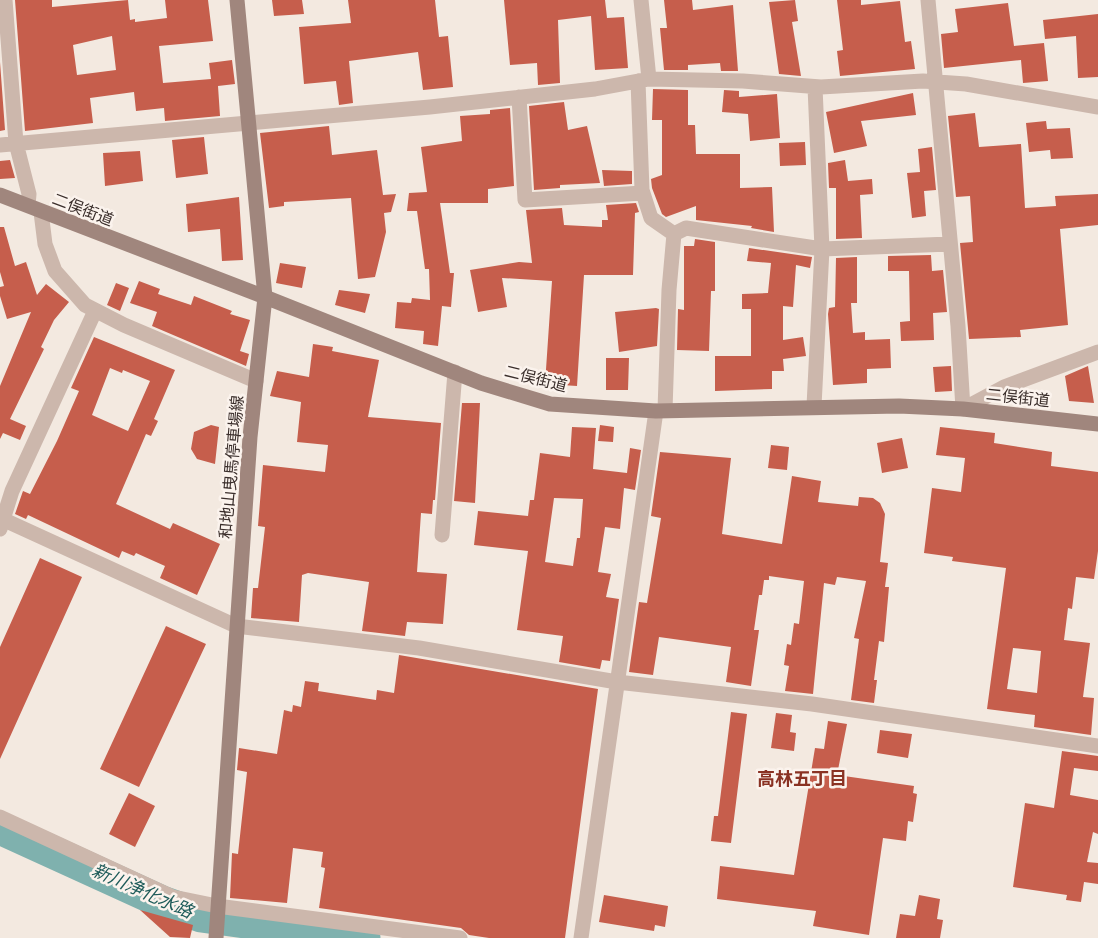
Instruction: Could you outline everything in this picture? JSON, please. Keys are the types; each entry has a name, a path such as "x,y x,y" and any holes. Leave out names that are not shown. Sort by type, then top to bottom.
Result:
{"street":[{"path":"5,0 16,143 29,194 55,271 95,311 256,381"},
{"name":"和地山曳馬停車場線","path":"216,938 236,626 256,381 266,297 237,0"},
{"path":"641,0 644,80 643,193 651,218 674,234"},
{"path":"928,0 963,409 1004,387 1098,352"},
{"path":"0,145 249,124 519,97 644,80 743,81 815,87 966,84 1098,107"},
{"path":"814,406 822,249 815,87"},
{"path":"519,97 525,200 643,193"},
{"name":"二俣街道","path":"0,195 455,372 550,404 661,411 899,406 963,409 1098,424"},
{"path":"674,234 686,228 822,249 950,244"},
{"path":"581,938 617,681 661,411 674,234"},
{"path":"95,311 12,491 1,522 236,626 419,648 617,681 823,706 1098,746"},
{"path":"442,535 455,372"},
{"path":"0,817 173,897 217,913 460,938"}],"building":[{"path":"15,0 52,0 52,7 128,0 130,20 135,19 135,22 167,18 165,0 208,0 213,41 159,46 163,83 211,79 209,63 232,60 235,84 218,86 220,116 165,121 164,108 136,111 134,92 90,98 93,123 25,131","holes":["112,36 116,70 77,75 73,45"]},
{"path":"272,0 302,0 304,14 274,16"},
{"path":"348,0 435,0 439,37 448,36 453,87 423,90 418,52 349,61 353,103 339,105 336,81 304,84 299,27 351,23"},
{"path":"504,0 605,0 607,18 624,17 628,68 595,70 591,16 558,20 560,83 538,85 537,63 510,65"},
{"path":"664,0 692,0 693,10 733,5 738,71 721,71 720,63 688,65 688,70 664,70 660,28 667,28"},
{"path":"795,0 798,21 792,22 801,76 779,74 769,2"},
{"path":"837,0 861,0 861,5 900,1 905,42 911,41 915,69 840,76 837,51 843,50"},
{"path":"1008,3 1014,46 1044,43 1048,81 1023,83 1021,60 944,68 941,34 958,32 955,9"},
{"path":"1098,14 1098,77 1078,78 1076,36 1045,39 1043,20"},
{"path":"0,62 5,130 0,131"},
{"path":"653,89 688,90 688,125 695,125 696,154 740,154 740,188 772,187 774,232 751,228 752,226 696,220 696,206 666,217 662,214 651,179 662,175 662,120 652,120"},
{"path":"724,90 739,91 739,97 777,94 780,138 750,141 748,114 722,112"},
{"path":"913,93 916,115 861,121 867,146 834,153 826,112"},
{"path":"564,102 568,130 587,126 600,183 560,185 560,188 534,190 529,106"},
{"path":"510,108 514,186 488,189 488,203 440,203 450,273 454,273 451,307 442,306 438,346 423,344 424,331 395,328 397,302 411,303 412,298 430,300 429,269 425,269 417,211 407,211 409,193 427,192 421,147 462,141 460,116 490,114 490,110"},
{"path":"975,113 979,147 1021,144 1025,208 1056,206 1055,196 1098,194 1098,225 1060,229 1068,325 1020,330 1021,337 969,339 960,243 973,242 970,196 956,197 948,116"},
{"path":"1046,121 1047,129 1070,128 1073,158 1051,159 1050,150 1029,152 1026,123"},
{"path":"329,126 332,155 377,150 383,195 396,194 391,212 384,213 386,232 375,277 358,279 351,198 284,202 284,206 269,208 260,133"},
{"path":"204,137 208,174 176,178 172,140"},
{"path":"805,142 806,165 780,166 779,143"},
{"path":"932,147 936,190 924,191 926,216 912,218 907,173 920,172 918,149"},
{"path":"140,151 143,181 105,186 103,153"},
{"path":"10,160 15,178 0,179 0,161"},
{"path":"845,160 848,181 872,179 873,194 860,195 862,238 836,239 836,188 829,188 828,163"},
{"path":"602,170 632,171 632,184 604,186"},
{"path":"239,197 243,260 222,261 220,229 188,232 186,204"},
{"path":"636,203 639,212 635,213 633,275 584,275 577,386 545,384 552,281 502,278 507,307 478,312 470,270 519,262 532,263 526,210 562,208 564,225 602,227 602,220 608,220 606,205"},
{"path":"0,227 4,227 15,266 26,262 37,295 46,284 69,302 54,320 41,347 44,349 10,419 26,426 20,440 3,433 0,439 0,386 31,312 7,319 0,296 0,287 4,286 0,272"},
{"path":"695,239 715,242 715,291 711,291 709,351 677,350 678,309 684,310 684,246 694,246"},
{"path":"749,248 812,257 810,268 796,265 793,307 783,306 783,340 803,337 806,356 783,359 784,371 772,371 772,389 715,391 715,356 751,356 751,309 742,309 742,294 768,293 771,263 747,261"},
{"path":"931,255 932,271 943,270 947,312 933,313 934,340 901,341 900,322 910,321 909,271 888,271 888,256"},
{"path":"857,257 857,303 851,303 853,333 865,332 865,340 890,339 891,368 867,369 867,383 833,385 828,314 829,308 835,307 836,258"},
{"path":"280,263 306,267 302,288 276,283"},
{"path":"139,281 160,289 158,294 191,305 194,296 232,311 230,314 250,320 240,351 249,354 246,366 152,326 157,312 130,303"},
{"path":"116,283 129,288 120,311 107,305"},
{"path":"339,290 370,294 365,313 335,305"},
{"path":"659,309 657,346 619,352 615,312"},
{"path":"94,337 175,370 154,419 158,421 151,436 146,434 116,504 170,529 173,523 220,544 197,595 160,578 165,566 136,553 134,556 122,551 119,558 28,515 26,519 15,514 23,491 30,494 57,441 79,391 71,388","holes":["110,368 122,373 123,370 150,381 128,431 92,415"]},
{"path":"313,344 333,347 332,351 379,360 368,417 441,423 435,500 433,500 432,514 421,513 417,572 447,574 443,624 407,622 405,636 362,631 369,582 308,573 302,575 299,622 251,618 253,588 258,588 265,527 258,526 263,465 325,472 328,445 297,442 301,402 270,396 277,371 309,377"},
{"path":"606,358 629,358 628,390 606,390"},
{"path":"951,366 952,391 935,392 933,367"},
{"path":"1088,366 1094,403 1069,401 1065,376"},
{"path":"462,403 480,403 475,503 454,501"},
{"path":"211,425 219,427 215,464 197,459 191,449 194,432"},
{"path":"600,425 614,427 613,442 598,441"},
{"path":"572,427 596,428 593,469 627,473 630,448 641,450 635,490 624,488 620,529 605,527 598,572 611,574 606,597 619,599 610,661 602,660 600,669 559,662 563,636 517,630 528,551 474,545 478,511 528,516 530,500 534,500 540,453 570,457","holes":["554,498 583,499 580,538 577,538 573,566 545,562"]},
{"path":"940,427 995,433 994,443 1052,452 1051,466 1098,472 1098,551 1094,579 1076,577 1072,609 1068,608 1064,640 1090,643 1083,697 1094,698 1091,735 1034,727 1035,715 987,709 1006,568 952,561 953,557 924,553 932,488 961,492 965,458 936,455","holes":["1013,648 1041,651 1037,693 1007,689"]},
{"path":"902,438 908,468 882,473 877,443"},
{"path":"771,445 789,447 787,470 768,468"},
{"path":"660,452 731,458 722,534 782,544 792,476 821,481 818,502 858,506 859,497 873,498 880,503 885,514 880,562 888,563 885,587 889,587 884,642 879,641 874,680 877,680 874,703 851,700 859,639 854,638 866,581 837,577 835,585 824,583 813,694 785,691 789,666 784,665 787,644 791,645 794,623 799,624 804,581 769,576 769,580 764,580 762,595 759,595 754,630 759,630 751,686 726,682 731,647 659,637 653,675 629,672 639,602 647,603 661,518 651,516"},
{"path":"40,558 82,577 0,759 0,647"},
{"path":"166,626 206,644 139,787 100,769"},
{"path":"399,655 598,689 565,938 489,938 469,935 461,928 319,908 325,868 321,867 323,852 293,848 287,903 230,898 232,853 238,854 247,772 237,770 239,748 277,754 284,710 292,712 293,705 301,707 305,681 319,683 318,691 376,700 377,690 394,693"},
{"path":"731,712 747,714 731,843 711,841 714,816 718,816"},
{"path":"776,713 792,715 790,732 796,733 794,751 771,748"},
{"path":"828,721 847,724 837,775 914,786 913,793 917,794 913,822 908,821 906,841 883,838 869,935 813,926 816,911 717,899 720,866 794,875 815,748 824,749"},
{"path":"880,730 912,734 908,758 877,753"},
{"path":"1062,751 1098,756 1098,771 1074,768 1070,795 1098,800 1098,834 1093,832 1087,862 1098,863 1098,884 1084,882 1081,902 1066,900 1067,895 1013,887 1025,803 1054,808"},
{"path":"129,793 155,806 135,847 109,834"},
{"path":"604,895 668,906 665,927 655,925 654,931 599,922"},
{"path":"919,895 940,899 937,919 943,920 940,938 896,938 900,914 915,916"},
{"path":"140,910 193,925 190,938 170,937"}],"waterway":[{"name":"新川浄化水路","path":"0,828 162,902 201,916 364,938"}],"district":[{"name":"高林五丁目","path":"802,778"}]}
